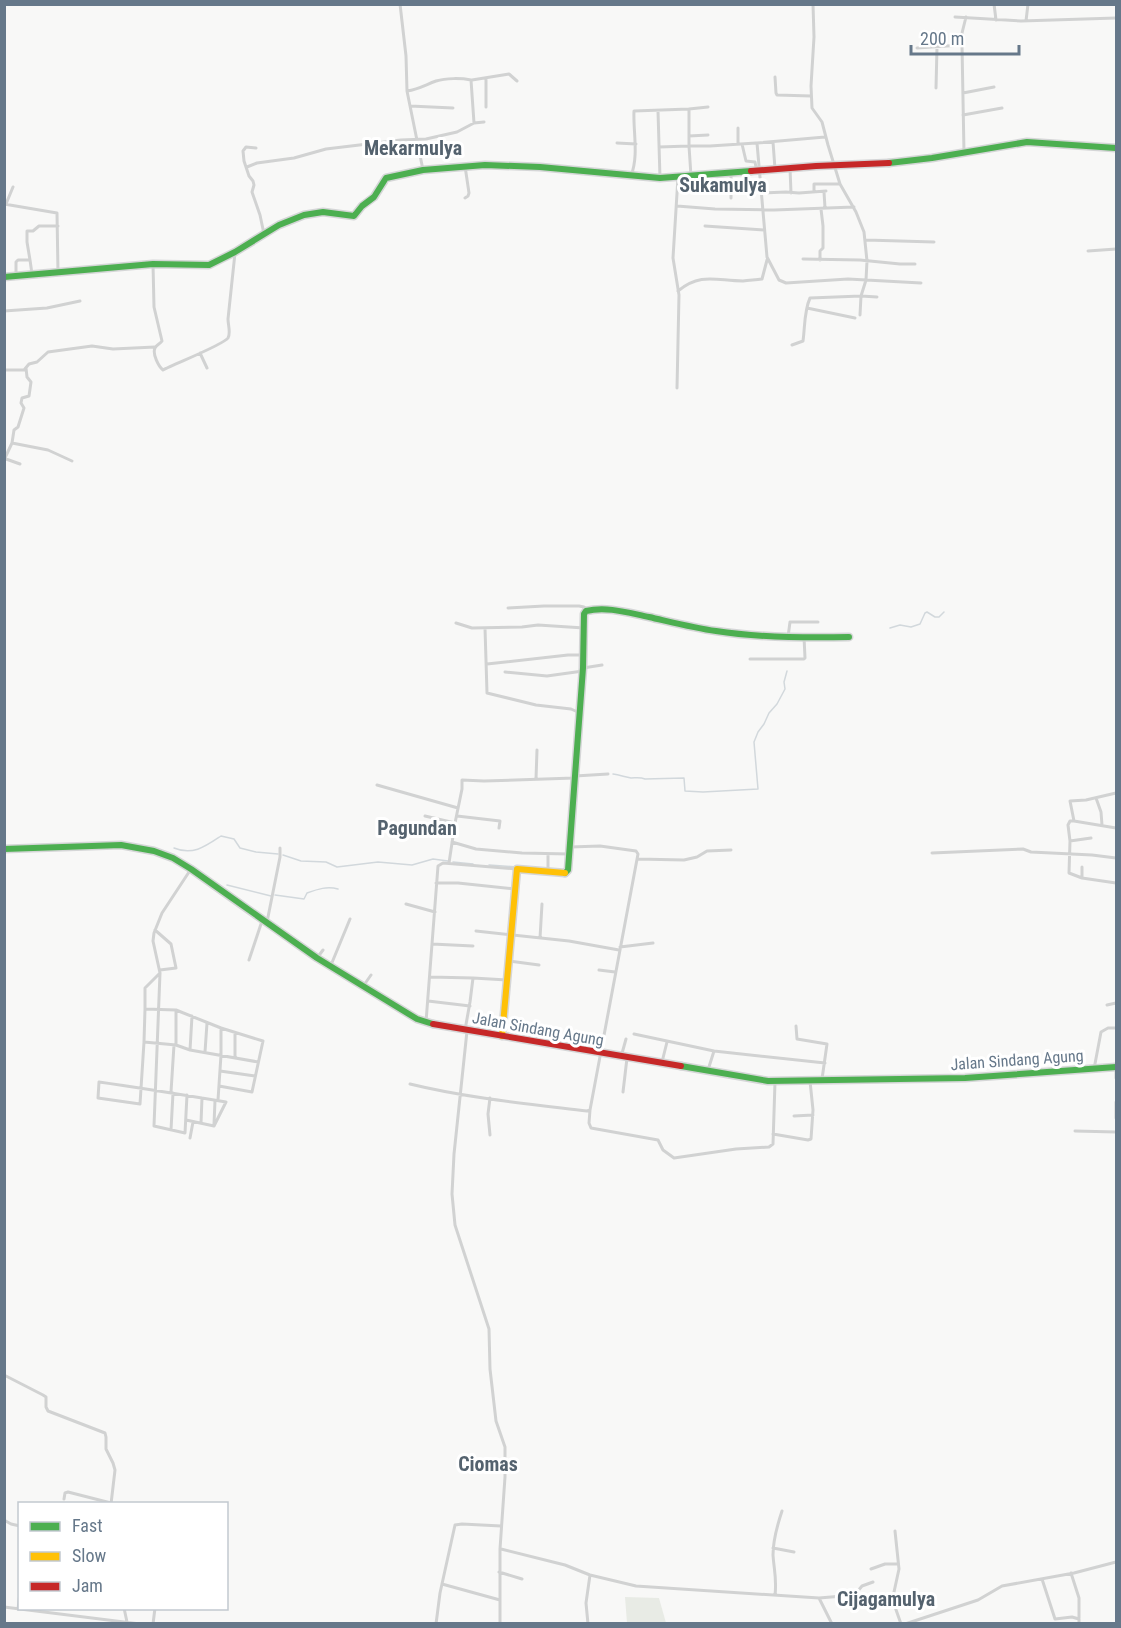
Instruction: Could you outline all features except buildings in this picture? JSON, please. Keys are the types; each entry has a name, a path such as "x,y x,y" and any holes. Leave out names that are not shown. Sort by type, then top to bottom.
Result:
{"street":[{"path":"400,4 406,56 407,91 423,170"},
{"path":"813,4 812,108 822,122 840,184 854,207 866,240 866,280 861,296 860,315"},
{"path":"994,4 996,20"},
{"path":"1026,21 1028,4"},
{"path":"955,17 1026,21 1116,18"},
{"path":"964,153 962,33 966,17"},
{"path":"917,48 962,45"},
{"path":"936,87 937,47"},
{"path":"407,91 420,89 437,81 486,79 509,74 517,81"},
{"path":"775,77 777,95 811,96"},
{"path":"486,79 486,107"},
{"path":"472,80 474,123"},
{"path":"962,93 994,87"},
{"path":"410,106 453,108"},
{"path":"632,176 636,144 634,112 708,107"},
{"path":"963,115 1002,108"},
{"path":"689,109 691,176"},
{"path":"658,111 660,178"},
{"path":"247,168 326,149 426,139 450,134 474,123 484,122"},
{"path":"738,128 740,144 746,161 755,162 759,169"},
{"path":"689,136 708,135"},
{"path":"659,147 757,143 826,137"},
{"path":"773,142 775,169"},
{"path":"4,276 153,264 203,266 235,252 279,225 312,213 354,216 374,196 387,177 423,170 485,165 540,167 660,178 759,169 879,164 1027,142 1116,148"},
{"path":"617,143 636,144"},
{"path":"757,143 768,258 779,280 783,283 841,279 921,283"},
{"path":"256,148 244,148 243,156 249,176 253,181 252,194 264,234"},
{"path":"465,166 469,193 465,198"},
{"path":"790,168 791,193"},
{"path":"731,173 731,198"},
{"path":"677,388 678,291 673,258 678,177"},
{"path":"814,192 814,184 840,184"},
{"path":"13,187 5,204 56,212 58,215 58,272"},
{"path":"761,193 825,191 823,248 820,251 820,260"},
{"path":"677,206 762,210 854,207"},
{"path":"32,274 27,231 33,231 40,226 58,226"},
{"path":"705,226 764,230"},
{"path":"866,240 934,242"},
{"path":"1088,251 1116,249"},
{"path":"155,347 158,366 163,370 222,343 228,338 228,315 235,252"},
{"path":"678,291 692,281 706,278 762,279 768,258"},
{"path":"802,259 915,264"},
{"path":"16,275 17,261 30,260"},
{"path":"4,370 22,370 29,364 37,363 45,354 54,351 92,346 113,349 155,347 162,341 154,307 153,264"},
{"path":"792,345 803,341 808,301 812,297 877,297"},
{"path":"4,311 47,308 81,301"},
{"path":"807,308 855,318"},
{"path":"200,353 207,368"},
{"path":"20,464 5,460 12,443 14,430 18,427 24,408 21,403 22,398 29,396 31,382 27,378 26,368"},
{"path":"12,443 48,450 72,461"},
{"path":"508,608 579,606 587,610 617,609 717,631 788,637 849,637"},
{"path":"426,1022 438,866 441,863 449,863 566,873 580,713 584,614 587,610"},
{"path":"788,637 790,622 818,622"},
{"path":"456,623 472,628 538,625 584,628"},
{"path":"485,628 486,691 488,694 580,713"},
{"path":"750,659 804,659 804,637"},
{"path":"486,664 583,655"},
{"path":"505,672 547,676 602,664"},
{"path":"536,779 537,750"},
{"path":"449,863 462,780 484,782 608,774"},
{"path":"376,785 458,808"},
{"path":"1074,821 1070,801 1116,793"},
{"path":"1096,798 1102,825"},
{"path":"425,816 455,824"},
{"path":"456,816 500,821 498,828"},
{"path":"1116,828 1074,821 1068,825 1069,873 1082,878 1116,883"},
{"path":"429,832 476,849 548,854 606,847 636,851 638,854 590,1110 591,1128 657,1140 663,1150 671,1157 678,1159 736,1149 769,1147 773,1144 775,1082"},
{"path":"1070,842 1091,838"},
{"name":"Jalan Sindang Agung","path":"4,849 103,844 128,845 163,854 191,869 317,958 363,987 426,1022 466,1030 775,1082 965,1078 1116,1067"},
{"path":"249,960 265,922 280,848"},
{"path":"932,853 1023,849 1031,852 1116,858"},
{"path":"637,860 684,860 697,857 707,851 731,850"},
{"path":"548,854 548,870"},
{"path":"1082,867 1082,878"},
{"path":"187,1095 185,1133 154,1126 160,972 153,941 162,913 191,869"},
{"path":"502,1036 517,869"},
{"path":"436,884 458,883 515,889"},
{"path":"406,904 435,912"},
{"path":"540,938 542,904"},
{"path":"331,967 350,919"},
{"path":"155,930 171,944 176,968 160,972 145,988 144,1042 140,1088 140,1104 98,1098 99,1082 140,1088 172,1092 226,1102 214,1126"},
{"path":"476,931 619,949 653,943"},
{"path":"432,944 473,945"},
{"path":"317,958 323,950"},
{"path":"509,961 539,965"},
{"path":"599,970 615,972"},
{"path":"363,987 371,975"},
{"path":"430,977 508,980"},
{"path":"472,978 452,1190 456,1225 489,1329 490,1369 496,1421 506,1450 500,1549 500,1623"},
{"path":"428,1000 470,1006"},
{"path":"1107,1005 1116,1003"},
{"path":"145,1009 176,1010 235,1033 263,1041 252,1092 219,1086"},
{"path":"171,1130 176,1010"},
{"path":"190,1050 192,1016"},
{"path":"206,1052 207,1023"},
{"path":"796,1026 797,1039 827,1044 821,1081"},
{"path":"214,1126 219,1086 221,1028"},
{"path":"1094,1069 1100,1034 1105,1029 1116,1028"},
{"path":"235,1033 235,1057"},
{"path":"634,1034 714,1051 825,1063"},
{"path":"623,1092 626,1039"},
{"path":"144,1042 175,1045 190,1050 258,1062"},
{"path":"661,1064 667,1042"},
{"path":"708,1071 714,1051"},
{"path":"1116,1067 1116,1078"},
{"path":"220,1071 255,1076"},
{"path":"773,1134 811,1139 813,1115 810,1081"},
{"path":"410,1084 461,1094 590,1110"},
{"path":"201,1124 202,1098"},
{"path":"490,1098 488,1114 490,1135"},
{"path":"1116,1103 1116,1118"},
{"path":"794,1116 813,1115"},
{"path":"186,1120 214,1126"},
{"path":"190,1138 193,1122"},
{"path":"1075,1131 1116,1132"},
{"path":"4,1375 46,1397 45,1405 48,1411 105,1433 106,1449 115,1470 111,1502"},
{"path":"64,1499 65,1493 68,1492 107,1502"},
{"path":"776,1595 777,1580 773,1548 776,1528 782,1511"},
{"path":"4,1520 18,1526"},
{"path":"436,1623 455,1526 462,1524 501,1526"},
{"path":"895,1530 898,1573 893,1597 903,1623 978,1599 1002,1586 1071,1574 1116,1562"},
{"path":"773,1548 794,1552"},
{"path":"500,1549 636,1586 819,1598 857,1593 862,1586 873,1582"},
{"path":"871,1569 885,1564 898,1564"},
{"path":"500,1572 522,1579"},
{"path":"1071,1574 1078,1598 1079,1621"},
{"path":"588,1623 586,1603 590,1575"},
{"path":"1042,1579 1055,1619 1072,1617 1079,1621"},
{"path":"442,1584 500,1600"},
{"path":"819,1598 832,1623"},
{"path":"4,1607 18,1609"},
{"path":"27,1610 140,1623"},
{"path":"125,1610 128,1622"},
{"path":"95,1623 96,1618"}],"shaded area":[{"path":"625,1597 659,1598 666,1623 627,1623"}],"waterway":[{"path":"890,628 900,625 911,627 920,624 927,612 935,617 939,617 944,612"},
{"path":"613,774 645,779 684,778 685,791 758,789 754,742 785,689 787,671"},
{"path":"174,848 193,850 221,836 234,839 240,848 278,854"},
{"path":"283,855 301,861 326,862 337,867 378,862 412,865 433,859 448,861"},
{"path":"453,862 473,864"},
{"path":"489,865 517,867"},
{"path":"534,868 546,869"},
{"path":"227,885 271,896"},
{"path":"275,895 304,899 307,893 315,890 338,889"}],"traffic: fast":[{"path":"889,163 1027,142 1116,148"},
{"path":"4,277 153,264 209,265 279,225 304,215 323,212 354,216 374,197 386,178 423,170 485,165 540,167 660,178 751,171"},
{"path":"565,873 568,870 586,611 602,609 618,611 699,628 749,635 849,637"},
{"path":"4,849 121,845 154,851 173,858 317,958 417,1019 433,1024"},
{"path":"681,1066 768,1081 965,1078 1116,1067"}],"traffic: slow":[{"path":"502,1036 517,869 565,873"}],"traffic: jam":[{"path":"751,171 889,163"},
{"path":"433,1024 681,1066"}],"district":[{"name":"Mekarmulya","path":"413,148"},
{"name":"Sukamulya","path":"723,185"},
{"name":"Pagundan","path":"417,828"},
{"name":"Ciomas","path":"488,1464"},
{"name":"Cijagamulya","path":"886,1599"}]}
